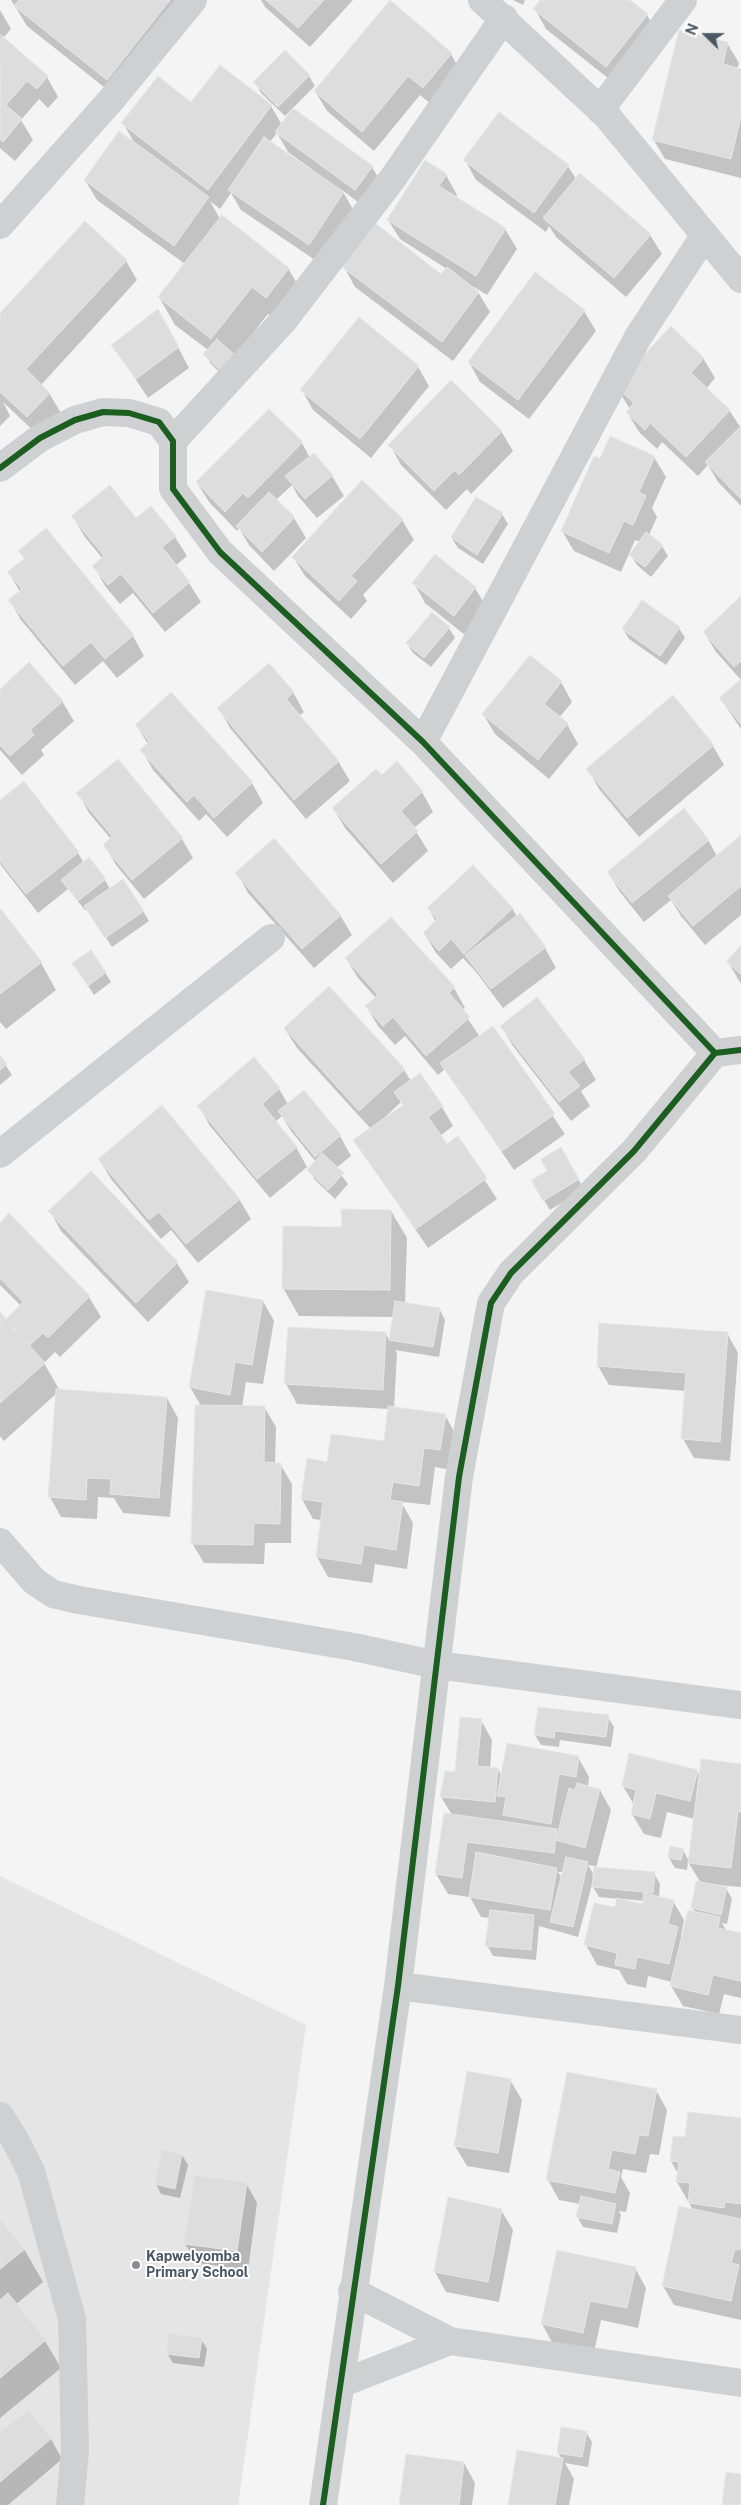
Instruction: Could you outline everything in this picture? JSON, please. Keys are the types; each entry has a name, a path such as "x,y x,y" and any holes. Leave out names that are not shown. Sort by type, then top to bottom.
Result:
{"street":[{"path":"0,225 111,100 194,0"},
{"path":"482,0 504,18 600,110 741,279"},
{"path":"600,110 683,0"},
{"path":"172,441 284,320 393,178 504,18"},
{"path":"423,742 638,336 704,235"},
{"path":"0,468 40,438 76,420 103,412 129,413 159,422 172,441 173,489 220,552 423,742 714,1053"},
{"path":"0,1154 271,938"},
{"path":"323,2505 352,2291 398,1986 459,1477 491,1304 510,1273 634,1151 714,1053 741,1050"},
{"path":"0,1542 34,1581 53,1594 206,1623 354,1647 437,1665 741,1705"},
{"path":"398,1986 741,2030"},
{"path":"0,2116 31,2172 72,2319 75,2451 70,2505"},
{"path":"352,2291 450,2341 741,2383"},
{"path":"340,2384 450,2341"}],"shaded area":[{"name":"Kapwelyomba Primary School","path":"0,1876 306,2025 238,2505 0,2505"}],"building":[{"path":"19,0 170,0 107,80 14,6"},
{"path":"266,0 324,0 298,28"},
{"path":"390,0 452,53 423,88 408,76 362,132 314,91"},
{"path":"540,0 630,0 648,14 606,67 533,9"},
{"path":"679,30 728,42 723,64 741,69 741,116 731,159 652,140"},
{"path":"1,35 48,76 37,89 27,81 6,105 22,119 3,142 0,139"},
{"path":"285,50 310,75 278,107 253,82"},
{"path":"220,65 272,105 208,190 121,123 158,76 191,102"},
{"path":"293,108 373,166 355,190 275,132"},
{"path":"499,112 569,165 534,213 463,160"},
{"path":"119,131 209,197 174,246 84,180"},
{"path":"264,137 344,192 309,245 228,190"},
{"path":"425,160 447,174 439,186 506,228 476,276 387,220"},
{"path":"580,173 651,234 614,278 543,218"},
{"path":"222,215 289,268 266,298 252,287 211,339 158,297"},
{"path":"85,221 127,260 26,369 50,393 27,417 0,392 0,313"},
{"path":"375,223 441,274 447,267 479,292 442,342 342,267"},
{"path":"535,272 585,310 518,400 468,362"},
{"path":"158,309 179,347 136,379 111,345"},
{"path":"359,317 419,366 360,439 300,390"},
{"path":"671,326 704,358 691,373 730,410 686,457 650,423 645,430 626,412 634,403 615,386"},
{"path":"217,339 238,358 223,373 203,354"},
{"path":"451,380 502,431 459,475 455,470 434,491 388,445"},
{"path":"269,409 303,442 248,498 243,493 225,512 196,482"},
{"path":"741,426 741,499 705,462"},
{"path":"610,436 655,456 639,492 646,496 633,525 624,521 609,553 561,531 594,456 600,458"},
{"path":"314,453 333,475 305,499 285,476"},
{"path":"362,480 403,519 351,576 357,581 339,601 292,557"},
{"path":"110,485 136,518 151,506 176,536 162,547 190,582 153,613 121,574 108,585 92,566 104,556 71,516"},
{"path":"269,492 295,517 262,552 236,526"},
{"path":"476,497 503,513 477,555 451,537"},
{"path":"46,528 134,635 105,659 91,642 63,666 8,600 22,589 7,572 25,558 18,551"},
{"path":"646,532 663,545 645,567 629,555"},
{"path":"435,554 476,587 454,616 412,583"},
{"path":"741,596 741,661 734,667 703,632"},
{"path":"642,600 680,627 660,656 622,629"},
{"path":"432,612 450,627 424,658 406,643"},
{"path":"530,655 562,681 544,704 568,723 538,760 482,714"},
{"path":"29,662 63,701 30,730 34,735 10,756 0,745 0,689"},
{"path":"269,663 294,692 286,699 339,761 294,800 217,708"},
{"path":"741,679 741,724 719,698"},
{"path":"171,692 253,782 214,818 194,795 187,802 140,750 149,741 135,725"},
{"path":"673,695 714,745 627,818 586,769"},
{"path":"118,759 183,838 132,880 103,845 112,836 76,793"},
{"path":"397,761 423,791 401,811 418,831 381,864 332,808 376,769 382,775"},
{"path":"24,781 79,852 26,894 0,861 0,800"},
{"path":"684,808 709,840 632,903 607,872"},
{"path":"741,835 741,886 693,926 668,896"},
{"path":"274,838 341,915 302,949 235,873"},
{"path":"89,857 106,879 78,901 61,880"},
{"path":"473,865 513,908 464,954 451,939 439,951 423,933 437,919 427,908"},
{"path":"123,879 144,911 105,938 84,906"},
{"path":"0,908 42,962 0,994"},
{"path":"520,913 546,947 491,989 465,955"},
{"path":"391,917 455,987 449,993 470,1017 426,1056 393,1017 383,1026 365,1006 378,995 345,958"},
{"path":"741,945 741,974 726,962"},
{"path":"91,950 106,972 88,986 72,963"},
{"path":"329,986 405,1069 359,1111 284,1028"},
{"path":"537,997 585,1059 568,1072 580,1086 559,1102 500,1026"},
{"path":"493,1026 555,1114 502,1151 440,1063"},
{"path":"0,1055 7,1064 0,1070"},
{"path":"254,1057 280,1088 262,1104 297,1147 257,1179 197,1106"},
{"path":"420,1073 443,1106 428,1117 447,1144 458,1136 487,1178 416,1229 353,1140 403,1105 394,1092"},
{"path":"304,1090 341,1135 315,1157 278,1111"},
{"path":"162,1105 240,1199 186,1244 159,1212 149,1220 98,1159"},
{"path":"561,1147 579,1179 543,1201 531,1180 547,1171 541,1159"},
{"path":"322,1153 344,1173 328,1190 307,1170"},
{"path":"91,1171 178,1262 136,1303 48,1211"},
{"path":"341,1209 391,1210 390,1290 282,1289 283,1226 342,1227"},
{"path":"9,1213 90,1296 48,1338 43,1333 30,1345 5,1320 23,1302 0,1278 0,1223"},
{"path":"206,1290 263,1300 252,1365 235,1362 230,1395 189,1387"},
{"path":"395,1301 440,1308 433,1347 389,1340"},
{"path":"0,1312 45,1363 0,1403"},
{"path":"599,1323 728,1332 720,1442 681,1439 686,1373 597,1366"},
{"path":"288,1327 386,1332 383,1390 284,1384"},
{"path":"56,1389 167,1397 159,1498 110,1494 111,1479 87,1478 86,1500 48,1497"},
{"path":"195,1405 265,1406 264,1462 281,1463 280,1524 254,1523 253,1545 191,1544"},
{"path":"388,1406 446,1414 440,1450 424,1448 419,1486 393,1482 390,1500 403,1502 396,1550 364,1545 361,1564 316,1557 323,1502 301,1499 307,1458 327,1462 331,1434 384,1441"},
{"path":"538,1707 609,1715 606,1737 555,1731 554,1738 534,1735"},
{"path":"460,1717 482,1719 477,1766 498,1768 495,1802 440,1797 445,1771 455,1772"},
{"path":"507,1743 579,1756 576,1777 559,1774 551,1824 503,1815 506,1797 497,1796"},
{"path":"629,1753 698,1770 690,1801 656,1793 650,1819 631,1814 636,1790 622,1786"},
{"path":"701,1759 741,1764 741,1812 738,1811 731,1868 688,1863"},
{"path":"577,1783 600,1789 585,1848 556,1840 569,1788 575,1790"},
{"path":"444,1813 557,1829 554,1853 467,1842 462,1878 435,1874"},
{"path":"670,1846 684,1849 681,1860 668,1858"},
{"path":"476,1852 557,1868 550,1910 469,1897"},
{"path":"566,1857 588,1862 573,1927 550,1922"},
{"path":"594,1867 655,1872 653,1893 592,1887"},
{"path":"696,1881 727,1887 721,1915 691,1908"},
{"path":"644,1893 674,1900 668,1924 678,1927 669,1964 637,1957 635,1969 615,1965 617,1953 584,1945 594,1903 615,1907 617,1898 642,1904"},
{"path":"490,1910 534,1915 531,1950 485,1946"},
{"path":"688,1910 720,1917 718,1928 741,1933 741,1981 713,1975 708,1995 670,1986"},
{"path":"467,2071 511,2079 498,2153 454,2146"},
{"path":"567,2072 657,2089 648,2136 639,2135 635,2154 612,2150 608,2169 620,2172 615,2193 546,2180"},
{"path":"688,2112 741,2118 741,2204 725,2202 724,2208 688,2203 690,2183 676,2182 679,2162 670,2161 673,2136 685,2137"},
{"path":"162,2149 182,2154 175,2189 154,2184"},
{"path":"194,2175 247,2182 237,2251 184,2244"},
{"path":"581,2196 616,2204 612,2224 576,2217"},
{"path":"448,2197 502,2209 488,2282 434,2272"},
{"path":"679,2206 741,2219 741,2250 735,2249 731,2263 739,2265 731,2301 662,2286"},
{"path":"0,2219 25,2249 0,2269"},
{"path":"557,2250 636,2267 627,2308 590,2301 583,2333 541,2324"},
{"path":"8,2293 46,2340 0,2378 0,2300"},
{"path":"168,2333 202,2338 199,2358 166,2354"},
{"path":"28,2410 52,2438 0,2482 0,2432"},
{"path":"561,2427 587,2431 582,2457 557,2453"},
{"path":"517,2450 563,2458 555,2505 508,2505"},
{"path":"406,2454 464,2462 459,2505 399,2505"},
{"path":"726,2472 741,2474 741,2505 722,2505"}],"cycle path":[{"path":"0,468 40,438 75,420 103,412 129,413 159,422 173,441 173,489 220,552 423,742 715,1053"},
{"path":"323,2505 398,1986 459,1477 491,1303 511,1273 634,1151 715,1053 741,1050"}],"place":[{"name":"Kapwelyomba Primary School","path":"136,2265"}]}
